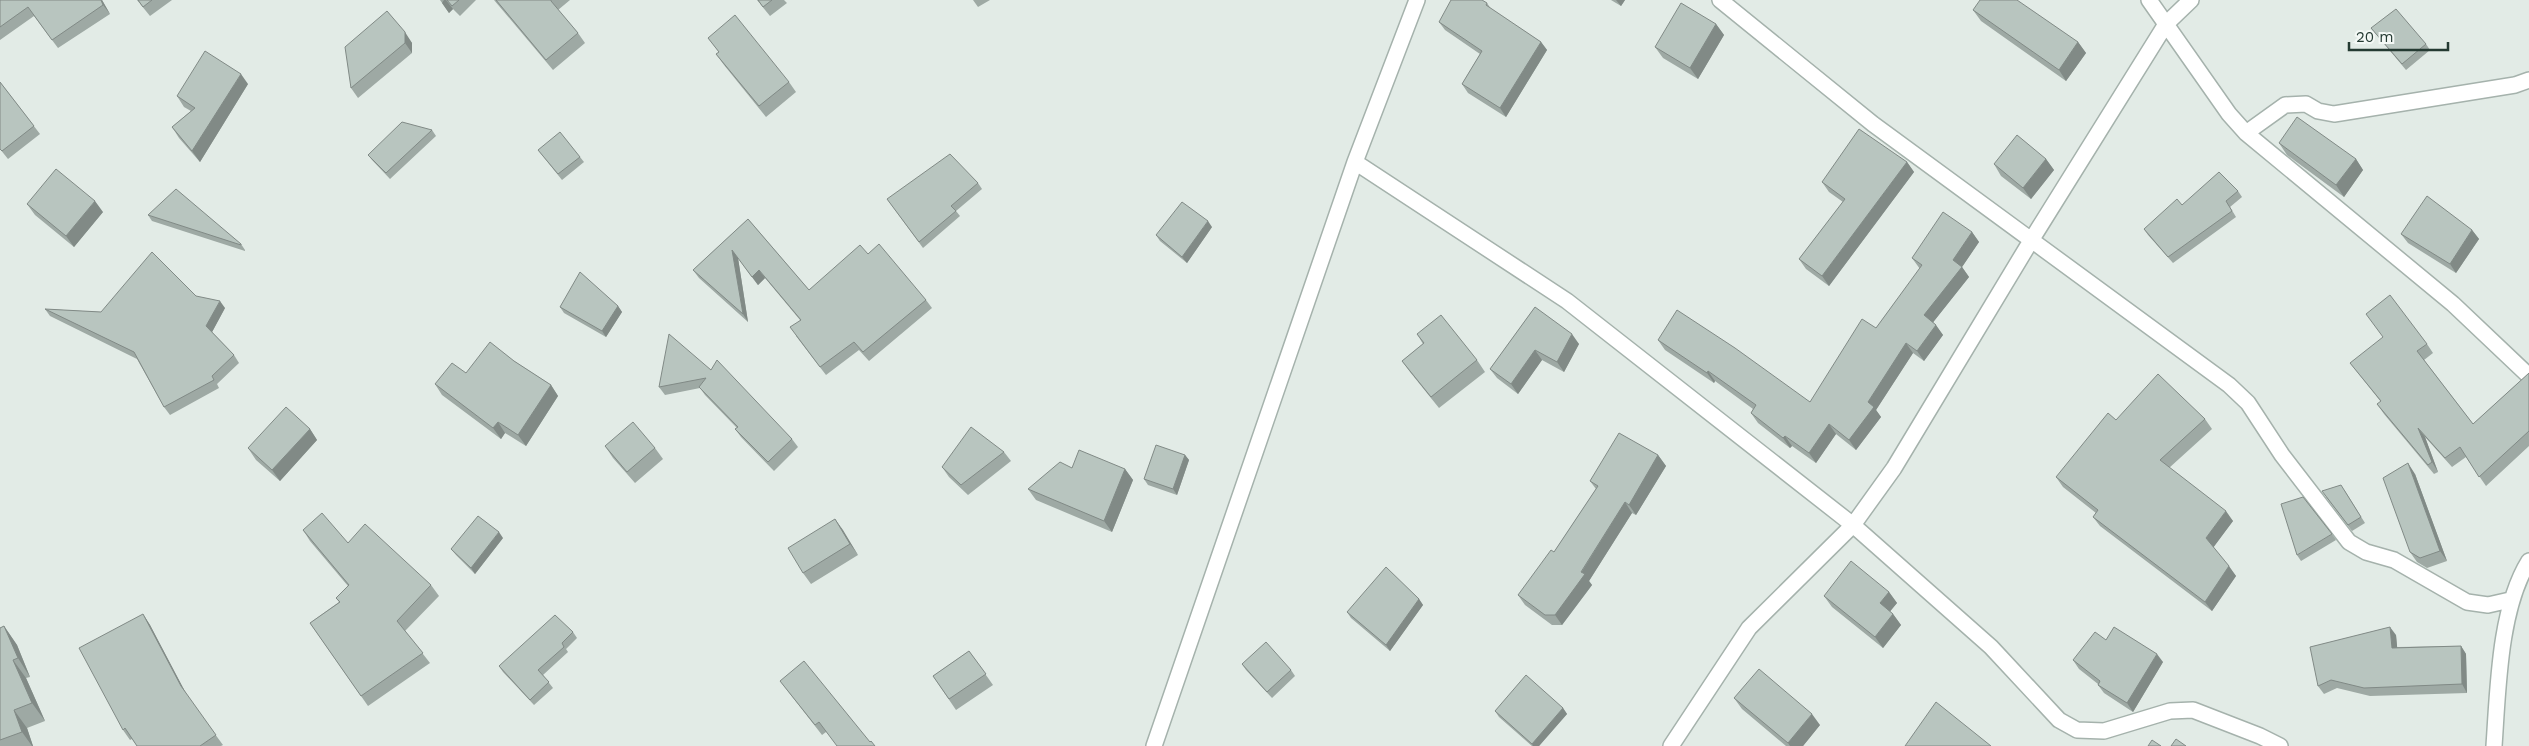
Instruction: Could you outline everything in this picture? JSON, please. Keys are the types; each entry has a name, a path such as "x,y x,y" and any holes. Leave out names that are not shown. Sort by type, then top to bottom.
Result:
{"street":[{"path":"1154,746 1355,162 1417,0"},
{"path":"1720,0 1873,124 2229,385 2248,403 2282,455 2349,542 2366,552 2394,560 2467,602 2488,605 2510,600"},
{"path":"2148,0 2229,114 2246,133 2454,304 2529,376"},
{"path":"1671,746 1749,628 1852,525 1894,468 2032,239 2166,24 2191,0"},
{"path":"2246,133 2285,104 2306,104 2318,111 2334,114 2515,85 2529,80"},
{"path":"1355,162 1567,301 1852,525 1991,647 2059,720 2077,730 2104,731 2170,711 2192,710 2260,736 2280,746"},
{"path":"2494,746 2499,683 2510,600 2529,561"}],"building":[{"path":"0,0 101,0 103,5 52,40 28,7 0,27"},
{"path":"138,0 152,0 143,7"},
{"path":"447,0 459,0 452,6"},
{"path":"496,0 551,0 578,33 546,60"},
{"path":"758,0 772,0 763,7"},
{"path":"1451,0 1482,0 1487,3 1486,5 1541,42 1500,108 1462,84 1482,51 1439,22"},
{"path":"1980,0 2017,0 2078,42 2059,70 1973,10"},
{"path":"1681,3 1716,24 1690,68 1655,47"},
{"path":"2396,9 2426,44 2402,64 2371,28"},
{"path":"387,11 405,32 405,43 351,88 345,47"},
{"path":"735,15 789,82 759,106 716,54 719,52 708,38"},
{"path":"205,51 241,74 192,151 172,127 195,108 177,96"},
{"path":"0,82 34,126 2,151 0,149"},
{"path":"2297,117 2356,159 2336,185 2279,143"},
{"path":"402,122 432,130 386,173 368,155"},
{"path":"1859,129 1907,162 1822,276 1799,259 1845,199 1822,182"},
{"path":"560,132 580,157 558,174 538,150"},
{"path":"2017,135 2046,159 2023,188 1994,164"},
{"path":"950,154 978,183 951,206 956,211 919,242 887,199"},
{"path":"56,169 95,201 66,236 27,204"},
{"path":"2219,172 2238,191 2226,201 2232,211 2168,257 2144,229 2177,199 2182,205"},
{"path":"176,189 241,244 241,245 148,215"},
{"path":"2427,196 2472,230 2450,264 2401,234"},
{"path":"1182,202 1208,221 1182,257 1156,235"},
{"path":"1943,212 1972,232 1953,260 1962,267 1924,315 1936,325 1917,351 1906,343 1868,402 1874,407 1849,440 1829,424 1809,453 1785,436 1783,438 1751,413 1756,405 1708,371 1707,373 1658,340 1677,310 1735,348 1810,402 1862,319 1876,328 1922,265 1912,258"},
{"path":"748,219 809,290 860,245 868,254 879,244 926,300 863,352 854,342 820,367 790,327 801,320 759,270 752,277 732,250 743,314 693,270"},
{"path":"152,252 196,296 220,301 206,326 234,355 212,376 214,380 164,407 134,352 45,309 101,312"},
{"path":"580,272 618,306 602,331 560,307"},
{"path":"2390,295 2427,344 2417,351 2473,424 2529,373 2529,431 2479,477 2460,447 2445,458 2418,428 2432,462 2428,465 2377,404 2381,401 2350,363 2383,337 2366,314"},
{"path":"1535,307 1572,334 1557,362 1535,350 1511,384 1490,369"},
{"path":"1441,315 1477,360 1431,397 1402,361 1424,343 1417,334"},
{"path":"669,334 711,370 717,360 792,439 768,462 735,429 738,427 699,387 706,378 659,387"},
{"path":"490,342 514,361 551,385 518,435 498,422 493,428 435,384 452,363 466,373"},
{"path":"2158,374 2205,419 2160,460 2226,511 2206,538 2229,566 2205,602 2093,517 2098,510 2056,477 2108,413 2116,420"},
{"path":"286,407 310,429 272,470 248,448"},
{"path":"633,422 655,448 627,472 605,446"},
{"path":"971,427 1004,452 961,485 942,467"},
{"path":"1619,433 1658,455 1629,505 1625,502 1581,572 1585,574 1555,615 1545,615 1518,595 1551,550 1554,552 1598,486 1590,481"},
{"path":"1156,445 1185,455 1173,489 1144,479"},
{"path":"1079,450 1125,469 1104,521 1028,489 1060,462 1072,468"},
{"path":"2408,463 2440,551 2420,558 2410,552 2383,478"},
{"path":"2341,485 2361,517 2348,525 2322,491"},
{"path":"2303,497 2332,534 2297,555 2281,504"},
{"path":"322,513 348,543 365,524 431,585 397,621 423,653 361,696 310,623 340,602 336,598 349,585 303,530"},
{"path":"478,516 499,532 471,568 451,549"},
{"path":"835,519 850,544 803,573 788,548"},
{"path":"1851,561 1889,592 1880,603 1893,614 1875,637 1824,596"},
{"path":"1386,567 1419,599 1386,645 1347,612"},
{"path":"143,614 181,686 216,735 200,746 137,746 125,728 123,730 79,648"},
{"path":"555,615 573,632 562,643 564,647 538,670 549,682 530,700 499,666"},
{"path":"4,626 18,658 13,660 32,703 14,710 22,732 0,740 0,628"},
{"path":"2114,627 2157,654 2127,703 2098,685 2100,681 2073,660 2095,632 2106,640"},
{"path":"2390,627 2392,648 2461,646 2462,684 2364,688 2331,680 2318,686 2310,647"},
{"path":"1266,642 1291,670 1267,692 1242,664"},
{"path":"969,651 986,674 949,699 933,676"},
{"path":"804,661 875,746 837,746 819,722 815,725 780,681"},
{"path":"1759,669 1812,714 1788,743 1734,698"},
{"path":"1526,675 1563,708 1532,744 1495,711"},
{"path":"1936,702 1991,746 1905,746"},
{"path":"2176,739 2186,746 2171,746"},
{"path":"2152,740 2161,746 2148,746"}]}
